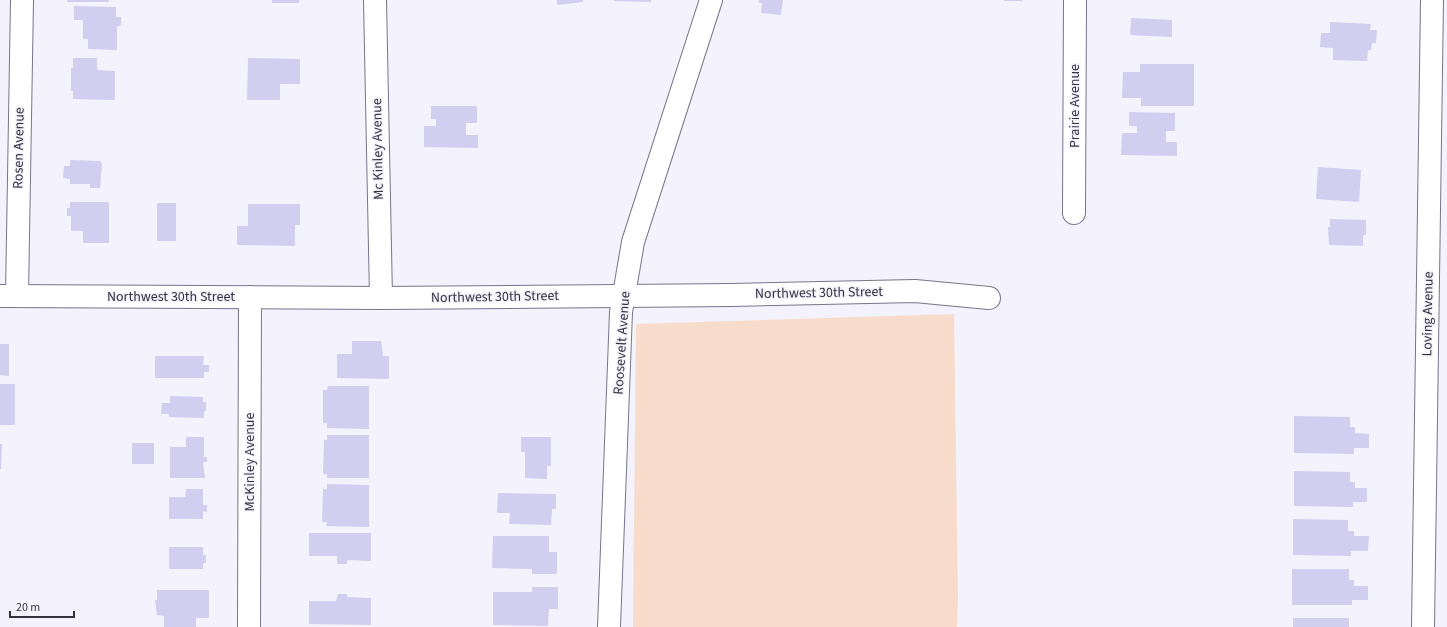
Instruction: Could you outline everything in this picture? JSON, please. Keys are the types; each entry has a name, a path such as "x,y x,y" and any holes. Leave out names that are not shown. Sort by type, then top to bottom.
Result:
{"street":[{"name":"Rosen Avenue","path":"8,296 22,0"},
{"name":"Mc Kinley Avenue","path":"375,0 381,298"},
{"name":"Roosevelt Avenue","path":"609,627 621,320 624,296 633,242 710,0"},
{"name":"Prairie Avenue","path":"1074,213 1075,0"},
{"name":"Loving Avenue","path":"1423,627 1432,0"},
{"name":"Northwest 30th Street","path":"8,296 381,298 915,291 989,298"},
{"name":"McKinley Avenue","path":"249,627 250,297"}],"shaded area":[{"path":"954,314 958,598 957,627 633,627 636,324"}],"building":[{"path":"67,0 109,0 109,2 67,2"},
{"path":"272,0 299,0 299,3 272,3"},
{"path":"557,0 583,0 583,2 557,5"},
{"path":"651,0 651,2 614,1"},
{"path":"759,0 783,0 781,15 761,13 762,3 759,3"},
{"path":"1022,0 1022,1 1004,1"},
{"path":"74,6 116,7 116,17 121,17 121,26 117,26 117,50 88,49 88,39 83,39 83,20 74,20"},
{"path":"1131,18 1172,20 1172,37 1130,35"},
{"path":"1330,22 1371,24 1370,30 1377,30 1376,43 1372,43 1371,50 1368,50 1367,61 1333,60 1333,48 1320,47 1321,33 1330,33"},
{"path":"73,58 97,58 97,70 115,71 115,100 73,99 73,91 71,91 71,68 73,68"},
{"path":"248,58 300,59 300,84 280,84 280,100 247,100"},
{"path":"1140,64 1194,64 1194,106 1141,106 1141,98 1122,98 1123,72 1140,72"},
{"path":"431,106 477,106 477,123 466,123 466,135 478,135 478,148 424,147 424,126 436,126 436,119 431,119"},
{"path":"1129,112 1175,113 1175,131 1166,131 1166,142 1177,142 1177,156 1121,155 1122,133 1137,133 1137,126 1129,126"},
{"path":"70,160 100,161 102,164 100,188 90,188 90,184 70,184 70,179 63,178 64,166 70,166"},
{"path":"1318,167 1361,170 1359,202 1316,199"},
{"path":"70,202 109,202 109,243 83,243 83,231 71,231 71,216 67,216 67,208 70,208"},
{"path":"157,203 176,203 176,241 157,241"},
{"path":"248,204 300,204 300,225 295,225 295,246 237,245 237,226 248,226"},
{"path":"1330,219 1366,220 1366,235 1363,235 1363,246 1329,245 1328,227 1330,227"},
{"path":"352,341 381,341 383,356 389,356 389,379 337,378 337,354 352,354"},
{"path":"0,344 9,344 9,376 0,375"},
{"path":"155,356 204,356 203,365 209,365 209,372 204,372 204,378 155,378"},
{"path":"0,384 15,384 15,425 0,425"},
{"path":"328,386 369,386 369,429 327,428 327,423 323,423 323,390 327,390"},
{"path":"170,396 203,397 203,402 206,402 204,418 169,417 169,414 161,414 162,403 170,403"},
{"path":"1294,416 1350,417 1350,427 1355,427 1355,433 1369,434 1369,448 1354,448 1354,454 1294,453"},
{"path":"327,435 369,435 369,478 327,478 327,474 323,474 324,440 327,440"},
{"path":"186,437 204,437 204,457 207,457 207,462 203,462 205,478 170,478 170,447 186,447"},
{"path":"521,437 551,437 551,466 547,466 547,479 525,478 525,452 521,452"},
{"path":"132,443 154,443 154,464 132,464"},
{"path":"0,444 2,444 1,469 0,469"},
{"path":"1294,471 1350,472 1350,482 1355,482 1355,488 1367,488 1367,502 1353,502 1353,507 1294,506"},
{"path":"327,484 369,485 369,527 326,526 327,522 322,522 323,489 327,489"},
{"path":"186,489 203,489 203,505 207,505 207,512 203,511 203,519 169,519 169,497 185,497"},
{"path":"498,493 556,494 556,509 552,509 551,525 509,524 510,513 497,513"},
{"path":"1293,519 1348,520 1348,531 1354,531 1354,536 1369,536 1368,551 1351,551 1351,556 1293,555"},
{"path":"309,533 371,533 371,561 347,560 347,564 337,564 337,556 309,556"},
{"path":"493,536 549,536 549,552 557,552 557,574 532,574 532,569 492,568"},
{"path":"169,547 203,547 203,555 206,555 206,563 203,563 203,569 169,569"},
{"path":"1292,569 1349,569 1349,580 1354,580 1354,586 1368,586 1368,600 1352,600 1352,605 1292,605"},
{"path":"532,587 558,587 558,609 549,609 548,626 493,625 493,592 532,592"},
{"path":"157,590 209,590 209,618 196,618 196,627 164,627 164,616 157,615 155,600 157,600"},
{"path":"338,594 347,594 347,597 371,598 371,625 309,624 309,601 336,601"},
{"path":"1293,618 1349,618 1349,627 1293,627"}]}
